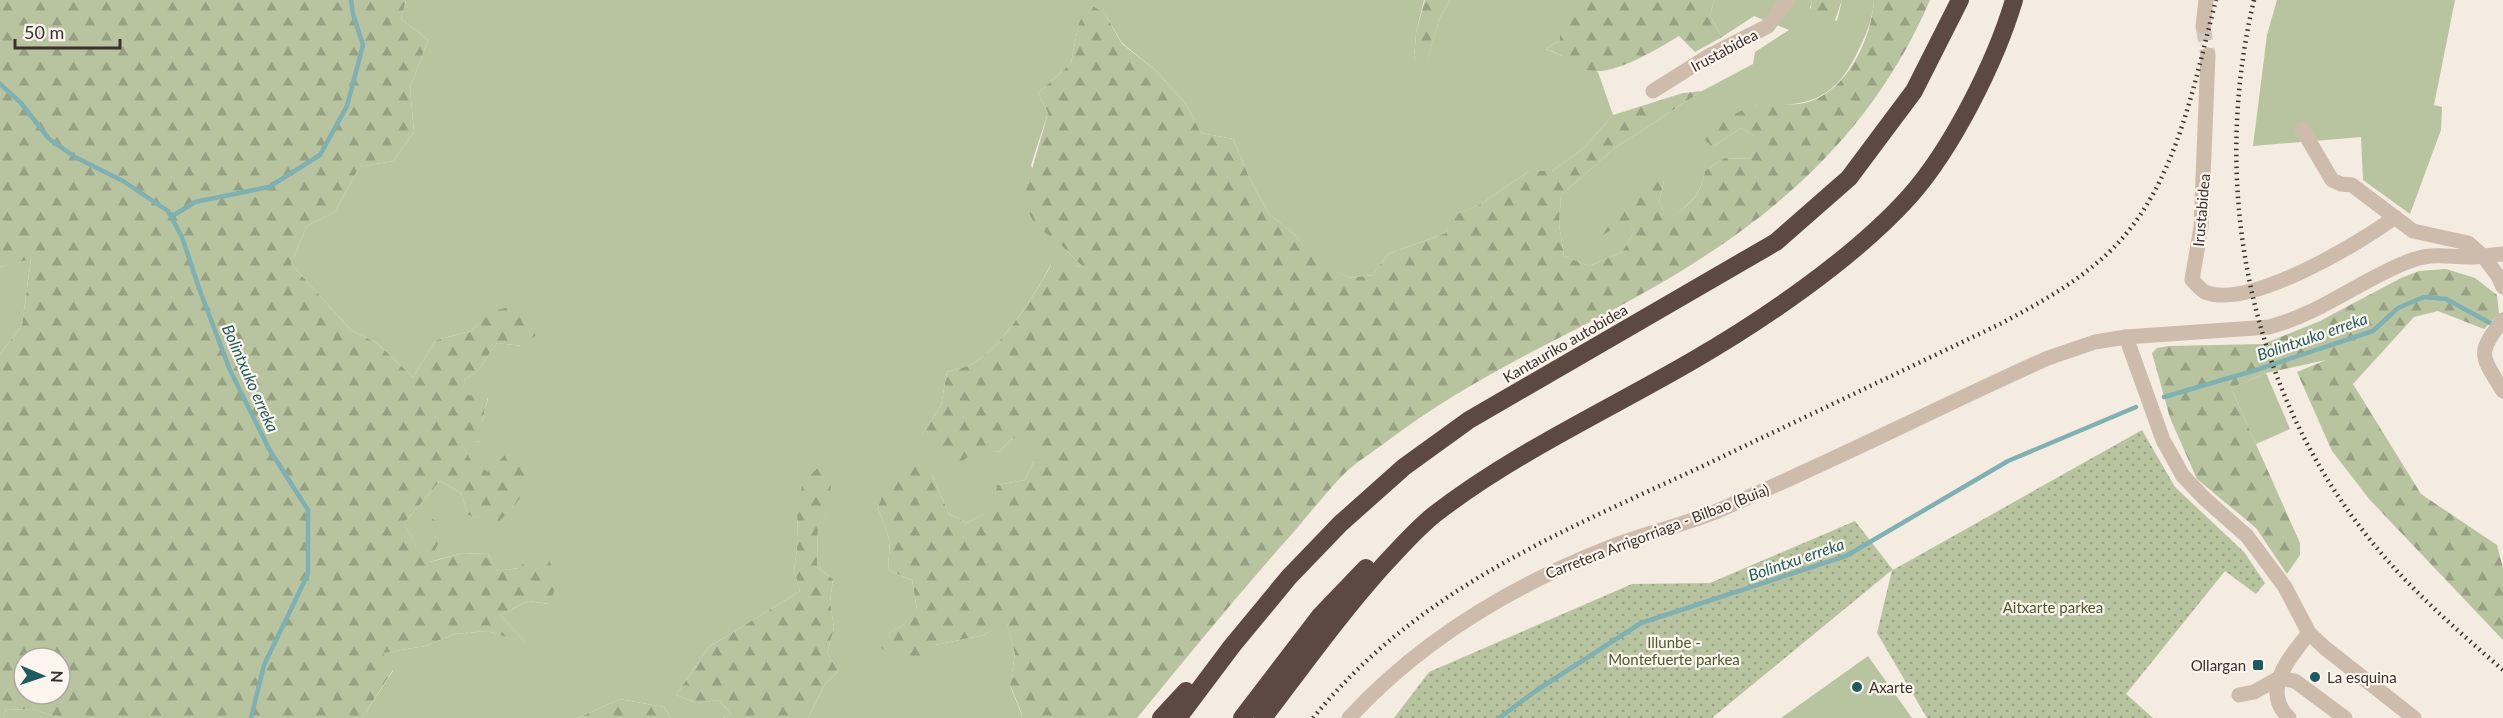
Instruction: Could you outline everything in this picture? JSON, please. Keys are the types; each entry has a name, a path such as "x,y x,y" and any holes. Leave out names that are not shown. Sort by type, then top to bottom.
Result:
{"highway":[{"name":"Kantauriko autobidea","path":"1178,718 1232,646 1289,577 1340,524 1404,467 1469,420 1776,242 1840,185 1914,91 1960,0"},
{"path":"1242,718 1320,616 1369,565 1528,450 1693,361 1782,303 1873,233 1910,196 1964,114 1984,76 2014,0"},
{"path":"1263,718 1328,630 1419,527"},
{"path":"1161,718 1232,646"}],"street":[{"name":"Irustabidea","path":"1653,91 1707,57 1768,26 1787,0"},
{"path":"2203,26 2206,0"},
{"name":"Irustabidea","path":"2208,55 2201,227 2191,271 2192,280 2205,292 2224,295 2272,286 2369,236 2395,217"},
{"path":"2302,129 2332,180 2352,185 2413,231 2468,243 2501,276"},
{"name":"Carretera Arrigorriaga - Bilbao (Buia)","path":"1349,718 1392,675 1433,641 1502,597 1534,580 1608,548 1712,513 2048,358 2095,342 2126,337 2269,327 2326,305 2407,262 2441,254 2483,256 2503,254"},
{"path":"2503,320 2487,339 2484,351 2487,364 2503,391"},
{"path":"2126,337 2163,440 2183,476 2247,536 2285,587 2309,633 2414,718"},
{"path":"2289,718 2281,711 2275,698 2279,678 2309,633"},
{"path":"2239,695 2254,692 2279,678 2295,681 2345,718"}],"green space":[{"path":"0,0 406,0 401,19 428,40 410,88 414,132 393,161 359,167 335,212 307,226 291,264 351,330 377,343 413,377 436,340 471,331 489,312 513,306 536,335 522,346 497,343 477,371 464,380 467,395 488,397 482,422 482,441 462,444 471,460 488,472 509,451 531,470 519,500 498,523 468,515 461,493 440,481 404,523 420,553 431,518 450,529 437,546 430,562 463,553 488,554 497,571 519,568 533,553 550,562 557,581 550,604 528,601 500,615 526,643 487,631 455,634 425,646 383,653 393,670 362,718 60,718 32,709 6,710 3,718 0,718 0,354 22,325 31,259 0,267"},
{"path":"406,0 1424,0 1416,32 1414,61 1427,60 1439,20 1450,0 1584,0 1584,16 1560,40 1546,49 1598,72 1613,115 1584,148 1552,171 1529,171 1481,204 1451,217 1446,233 1388,254 1373,275 1350,278 1317,263 1295,235 1269,214 1249,177 1233,139 1201,133 1186,104 1154,69 1122,43 1105,14 1078,27 1071,63 1038,93 1048,113 1031,165 1061,245 1083,267 1051,264 1027,305 993,348 970,365 947,372 941,406 922,434 999,452 1013,438 1035,438 1035,459 1025,480 997,485 993,510 967,523 949,514 932,475 878,508 890,541 888,570 912,580 917,610 903,625 876,641 935,645 984,635 1006,619 1015,654 1010,686 1022,715 1021,718 808,718 825,684 838,671 827,653 834,628 830,601 833,579 817,567 818,524 827,513 797,512 798,539 794,571 800,591 709,647 676,695 697,703 719,700 731,714 723,718 671,718 664,707 620,699 578,718 362,718 393,671 382,653 425,646 455,634 487,631 525,642 500,615 528,601 549,604 519,568 497,571 488,554 463,553 429,562 437,546 420,554 404,523 440,481 461,493 468,515 498,522 519,500 471,460 461,443 482,441 482,422 488,398 466,396 464,380 477,371 497,343 522,346 490,312 471,331 436,340 413,377 377,343 351,330 291,264 307,226 335,212 359,167 393,161 414,132 410,88 428,40 401,19"},
{"path":"1425,0 1450,0 1439,20 1427,61 1414,61 1416,32"},
{"path":"1584,0 1714,0 1710,16 1722,37 1695,52 1679,36 1622,66 1609,70 1588,70 1546,49 1560,40 1560,20 1584,16"},
{"path":"1714,0 1812,0 1810,8 1837,21 1842,0 1874,0 1871,19 1862,43 1850,66 1831,89 1806,101 1792,104 1757,105 1712,147 1741,128 1762,140 1749,159 1724,158 1705,171 1700,188 1693,200 1668,220 1659,202 1664,181 1603,235 1628,220 1634,232 1622,252 1589,266 1564,256 1559,224 1561,195 1615,148 1702,91 1753,64 1755,52 1789,30 1754,16 1722,37 1710,16"},
{"path":"1812,0 1842,0 1830,35 1813,16"},
{"path":"1874,0 1930,0 1902,57 1868,107 1831,152 1789,193 1695,263 1643,294 1509,364 1459,393 1434,408 1346,472 1252,579 1137,718 1021,718 1022,714 1010,685 1015,654 1006,620 984,635 935,645 919,663 891,658 875,641 903,625 917,609 912,580 888,570 890,541 878,508 891,472 917,459 932,475 949,514 967,523 992,510 997,485 1025,480 1035,459 1035,438 1013,438 999,452 979,449 961,462 938,454 922,434 941,406 947,372 970,365 993,348 1027,305 1052,263 1083,267 1061,245 1035,225 1023,201 1048,113 1038,93 1071,63 1078,27 1087,2 1105,14 1122,44 1154,69 1186,104 1201,133 1233,139 1249,177 1269,214 1295,235 1317,262 1350,278 1373,275 1388,254 1446,233 1450,217 1481,204 1529,171 1552,171 1584,148 1613,115 1683,93 1702,91 1615,148 1561,195 1559,224 1564,256 1589,266 1622,252 1634,232 1628,221 1603,235 1602,216 1630,193 1645,185 1664,180 1659,202 1668,219 1693,200 1700,188 1705,171 1724,158 1749,159 1761,140 1741,128 1712,147 1702,137 1728,118 1750,107 1808,102 1834,87 1855,61 1863,46"},
{"path":"2277,0 2455,0 2434,105 2442,107 2441,130 2410,214 2363,180 2361,137 2253,146 2267,35"},
{"path":"31,258 22,325 0,354 0,267"},
{"path":"2446,269 2475,278 2497,295 2499,314 2484,329 2438,311 2414,317 2353,384 2421,494 2497,545 2503,568 2503,640 2370,500 2332,451 2297,372 2326,360 2266,373 2231,388 2300,543 2300,555 2287,574 2256,528 2197,479 2170,418 2152,353 2157,348 2169,346 2263,344 2320,321 2401,278 2419,271"},
{"path":"2266,373 2290,429 2256,444 2231,388"},
{"path":"2142,430 2175,487 2244,552 2265,583 2256,594 2225,571 2126,694 2153,718 1927,718 1877,633 1892,570 1712,718 1394,718 1429,672 1632,584 1710,583 1855,521 1893,570"},
{"path":"819,467 831,486 827,513 818,525 817,567 833,579 830,601 834,628 827,653 838,671 825,684 808,718 723,718 731,714 719,700 697,703 676,695 709,647 800,591 794,571 798,539 797,512 803,481"},
{"name":"Axarte","path":"1868,656 1912,718 1781,718"},
{"path":"620,699 664,707 671,718 578,718"},
{"path":"32,709 60,718 3,718 6,710"}],"waterway":[{"path":"171,217 195,202 269,187 320,155 347,106 363,45 351,0"},
{"name":"Bolintxuko erreka","path":"0,84 21,103 49,139 75,157 123,181 168,211 182,237 230,370 269,449 308,510 308,574 264,665 251,718"},
{"name":"Bolintxuko erreka","path":"2164,397 2256,370 2373,331 2398,308 2424,297 2446,299 2492,324"},
{"name":"Bolintxu erreka","path":"1499,718 1537,690 1641,623 1846,556 2008,461 2136,407"}],"tunnel":[{"path":"2203,26 2208,55"}],"railway":[{"path":"1313,718 1354,673 1398,634 1445,599 1494,569 1597,515 2000,324 2056,292 2095,265 2131,228 2150,200 2166,168 2190,102 2216,0"},
{"path":"2254,0 2241,72 2236,144 2240,216 2251,288 2270,357 2297,424 2333,488 2376,547 2421,596 2503,670"}],"place":[{"name":"Ollargan","path":"2258,665"},
{"name":"La esquina","path":"2315,677"},
{"name":"Axarte","path":"1857,687"}],"park label":[{"name":"Aitxarte parkea","path":"2053,607"},
{"name":"Illunbe - Montefuerte parkea","path":"1674,650"}]}
